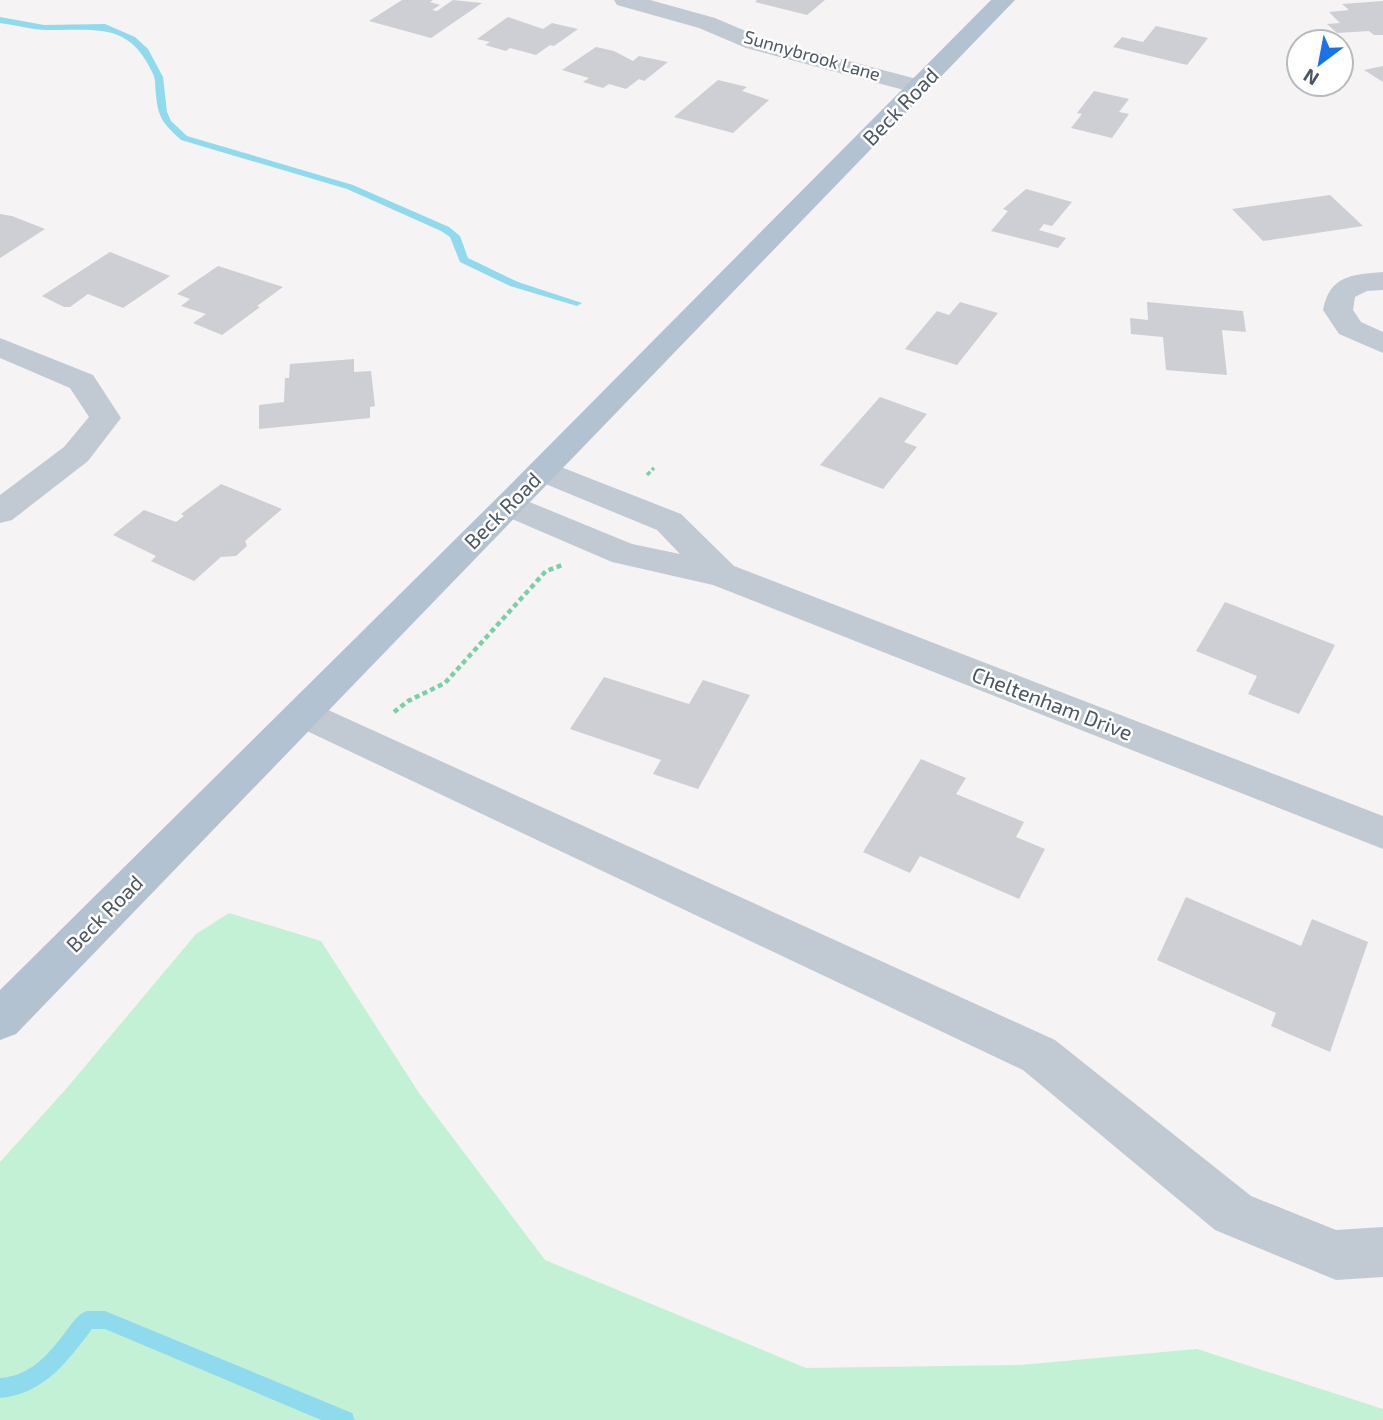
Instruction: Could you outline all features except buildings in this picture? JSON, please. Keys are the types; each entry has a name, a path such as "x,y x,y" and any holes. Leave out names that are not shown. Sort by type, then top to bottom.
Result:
{"main road":[{"name":"Beck Road","path":"0,1020 510,505 1004,0"}],"street":[{"name":"Sunnybrook Lane","path":"642,2 708,23 754,43 919,88"},
{"path":"1383,281 1360,283 1341,293 1338,310 1350,328 1383,344"},
{"path":"0,346 82,382 106,418 76,454 0,512"},
{"name":"Cheltenham Drive","path":"543,471 669,522 720,575"},
{"name":"Cheltenham Drive","path":"510,505 624,554 720,575 1383,833"},
{"path":"304,713 1039,1055 1233,1213 1336,1255 1383,1252"}],"path":[{"path":"623,503 654,468"},
{"path":"394,712 408,701 445,683 546,571 566,564 590,539"}],"green space":[{"path":"229,913 321,941 419,1093 545,1260 806,1368 1020,1365 1197,1349 1383,1409 1383,1420 0,1420 0,1162 66,1089 196,934"}],"waterway":[{"path":"0,20 44,28 105,27 132,39 145,51 159,77 162,112 167,122 184,138 350,187 445,229 455,236 464,260 514,284 577,303"},
{"path":"0,1388 28,1382 51,1365 87,1320 105,1320 345,1420"}]}
